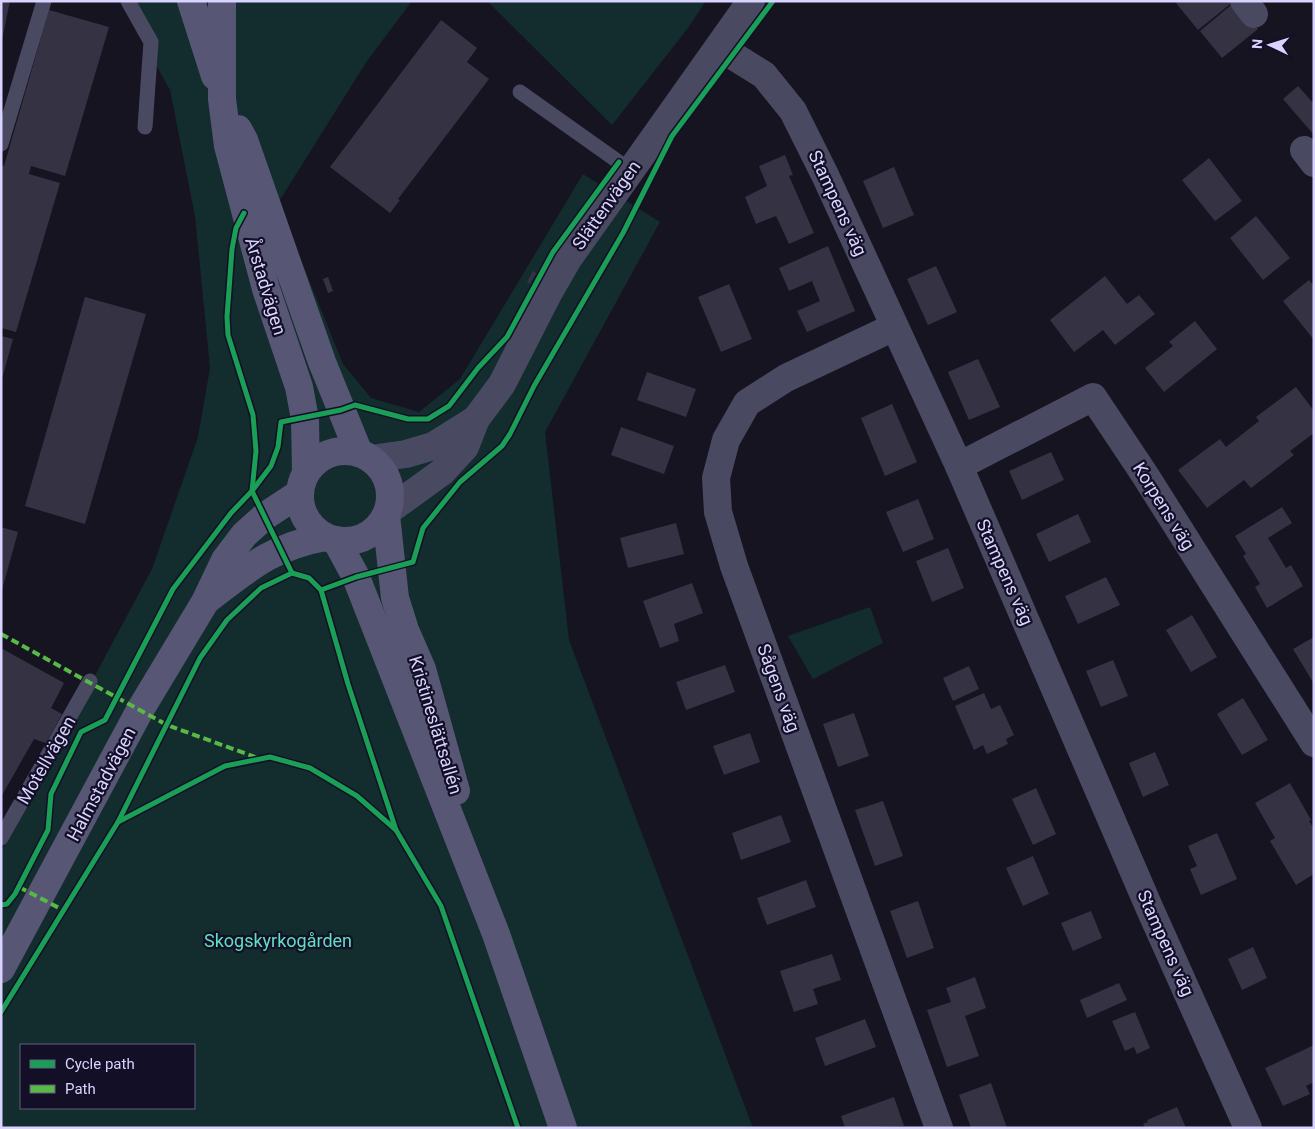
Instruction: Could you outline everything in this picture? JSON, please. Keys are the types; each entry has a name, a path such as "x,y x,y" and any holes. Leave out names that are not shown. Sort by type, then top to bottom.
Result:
{"main road":[{"name":"Årstadvägen","path":"191,1 222,99 228,146 244,213 266,289 299,387 305,418 303,483"},
{"path":"222,1 222,99"},
{"name":"Årstadvägen","path":"222,99 244,140 322,362 365,456"},
{"path":"344,450 365,456 381,469 388,482 390,496 387,513 378,527 365,536 351,541 331,539 311,526 302,510 303,483 316,461 329,454 344,450"},
{"name":"Halmstadvägen","path":"2,965 140,710 205,602 224,560 244,535 303,483"},
{"name":"Kristineslättsallén","path":"387,513 396,598 405,630 422,669 496,934"},
{"name":"Halmstadvägen","path":"205,602 260,560 281,548 331,539"},
{"name":"Kristineslättsallén","path":"331,539 356,577 496,934 563,1128"}],"street":[{"name":"Slättenvägen","path":"387,513 442,472 465,447 476,419 502,384 568,259 751,1"},
{"name":"Stampens väg","path":"719,47 764,75 794,111 959,466 1149,906 1248,1128"},
{"name":"Sågens väg","path":"894,327 786,378 747,403 726,440 716,478 718,512 734,566 939,1128"},
{"name":"Korpens väg","path":"959,466 1093,397 1150,483 1314,743"},
{"name":"Slättenvägen","path":"365,456 406,454 433,446 476,419"}],"lane":[{"path":"1,144 44,1"},
{"path":"128,1 151,42 145,127"},
{"path":"520,92 630,170"},
{"name":"Motellvägen","path":"1,838 90,681"}],"green space":[{"name":"Skogskyrkogården","path":"120,1 412,1 367,61 278,203 343,364 371,398 419,412 460,379 583,174 660,222 545,432 569,640 753,1128 1,1128 1,851 152,569 198,437 210,368 195,216 170,90"},
{"path":"487,1 706,1 688,28 612,125"},
{"path":"870,607 883,643 813,679 788,636"}],"building":[{"path":"1,1 10,1 2,40 1,39"},
{"path":"1178,1 1234,1 1198,30 1176,3"},
{"path":"1236,1 1258,29 1222,58 1200,31"},
{"path":"49,10 109,27 65,176 31,166 29,174 60,183 16,332 1,328 1,165 4,166"},
{"path":"441,20 477,48 467,62 489,79 398,199 400,200 390,213 330,167"},
{"path":"1298,86 1314,104 1314,135 1283,99"},
{"path":"785,155 793,175 789,176 814,233 789,244 776,216 756,224 745,197 767,186 759,166"},
{"path":"1209,158 1242,201 1215,221 1182,180"},
{"path":"894,167 914,215 883,228 863,181"},
{"path":"1256,216 1290,258 1263,280 1230,238"},
{"path":"828,246 855,311 807,332 797,311 820,301 812,281 789,291 779,268"},
{"path":"936,266 957,312 928,325 907,279"},
{"path":"533,271 536,273 530,284 527,282"},
{"path":"1105,276 1127,304 1139,295 1155,314 1115,345 1103,330 1074,352 1050,320"},
{"path":"328,277 333,291 328,293 323,279"},
{"path":"1309,280 1314,286 1314,340 1283,301"},
{"path":"729,284 752,339 721,352 698,297"},
{"path":"85,297 146,314 85,524 25,506"},
{"path":"1195,321 1217,349 1164,392 1145,368 1173,346 1169,342"},
{"path":"1,336 13,339 2,379 1,379"},
{"path":"978,359 1000,407 969,420 948,372"},
{"path":"647,372 696,389 686,417 637,400"},
{"path":"1296,387 1314,411 1314,433 1290,451 1294,455 1251,488 1244,480 1207,508 1178,470 1220,439 1226,447 1259,421 1256,417"},
{"path":"892,404 917,462 885,476 861,418"},
{"path":"621,427 674,446 664,474 611,455"},
{"path":"1051,452 1064,480 1022,500 1009,471"},
{"path":"918,499 934,539 903,552 886,512"},
{"path":"1282,507 1292,523 1268,538 1286,568 1291,565 1303,586 1267,608 1255,587 1260,584 1243,556 1246,554 1235,536"},
{"path":"1078,514 1091,542 1049,562 1036,534"},
{"path":"676,523 684,554 628,568 620,538"},
{"path":"1,527 18,532 2,590 1,590"},
{"path":"948,548 964,588 932,602 916,561"},
{"path":"1106,577 1120,605 1078,624 1065,596"},
{"path":"692,583 703,613 674,624 679,641 660,648 643,601"},
{"path":"1192,615 1217,657 1191,672 1166,630"},
{"path":"1314,637 1314,684 1293,649"},
{"path":"1,648 64,683 51,708 62,714 46,743 34,739 1,797"},
{"path":"1113,660 1128,696 1101,707 1086,671"},
{"path":"725,665 735,692 686,710 676,682"},
{"path":"969,666 979,689 953,701 943,678"},
{"path":"984,693 991,709 1000,705 1014,735 1006,739 1008,744 987,754 983,745 974,750 955,706"},
{"path":"1243,698 1268,740 1242,755 1217,714"},
{"path":"854,713 869,756 838,767 823,724"},
{"path":"750,733 760,762 724,775 713,746"},
{"path":"1155,752 1169,785 1143,797 1129,763"},
{"path":"1290,783 1311,820 1309,821 1314,829 1314,874 1296,885 1270,841 1275,838 1255,803"},
{"path":"1036,788 1056,834 1033,845 1012,799"},
{"path":"883,801 903,856 875,866 855,810"},
{"path":"781,815 791,842 741,860 732,833"},
{"path":"1217,833 1237,879 1201,895 1190,869 1197,866 1188,846"},
{"path":"1033,856 1049,894 1023,906 1006,868"},
{"path":"806,880 816,907 767,925 757,898"},
{"path":"918,901 934,948 907,958 890,911"},
{"path":"1091,911 1102,938 1073,951 1061,923"},
{"path":"1253,947 1267,978 1242,990 1228,959"},
{"path":"832,954 841,980 813,989 818,1004 794,1012 780,971"},
{"path":"975,977 986,1008 965,1016 979,1056 947,1067 927,1010 951,1002 946,988"},
{"path":"1119,983 1127,1000 1087,1018 1080,1000"},
{"path":"1135,1012 1150,1048 1137,1054 1134,1047 1125,1051 1112,1021"},
{"path":"865,1019 876,1047 825,1066 815,1038"},
{"path":"1314,1045 1314,1082 1306,1086 1310,1094 1283,1106 1265,1068"},
{"path":"991,1083 1007,1128 971,1128 959,1095"},
{"path":"894,1097 904,1126 845,1128 841,1116"},
{"path":"1177,1107 1186,1128 1145,1128 1143,1124 1148,1122 1147,1120"}],"marked path":[{"path":"1,634 167,725 258,758"},
{"path":"19,887 63,910"}],"cycle path":[{"path":"1,1012 118,822 200,658 227,620 261,588 292,573 309,578 321,590 356,577 413,562 423,528 460,482 502,446 510,434 534,386 623,233 672,136 773,1"},
{"path":"1,905 7,904 15,894 48,830 51,794 81,732 105,720 173,589 231,513 252,491 271,466 278,447 281,422 341,410 355,405 408,419 428,419 449,406 478,368 507,337 553,252 619,162"},
{"path":"244,213 236,228 232,249 227,317 228,335 253,415 256,451 252,491 292,573"},
{"path":"321,590 348,684 396,830 441,906 518,1128"},
{"path":"118,822 225,766 270,757 310,768 357,796 396,830"}]}
